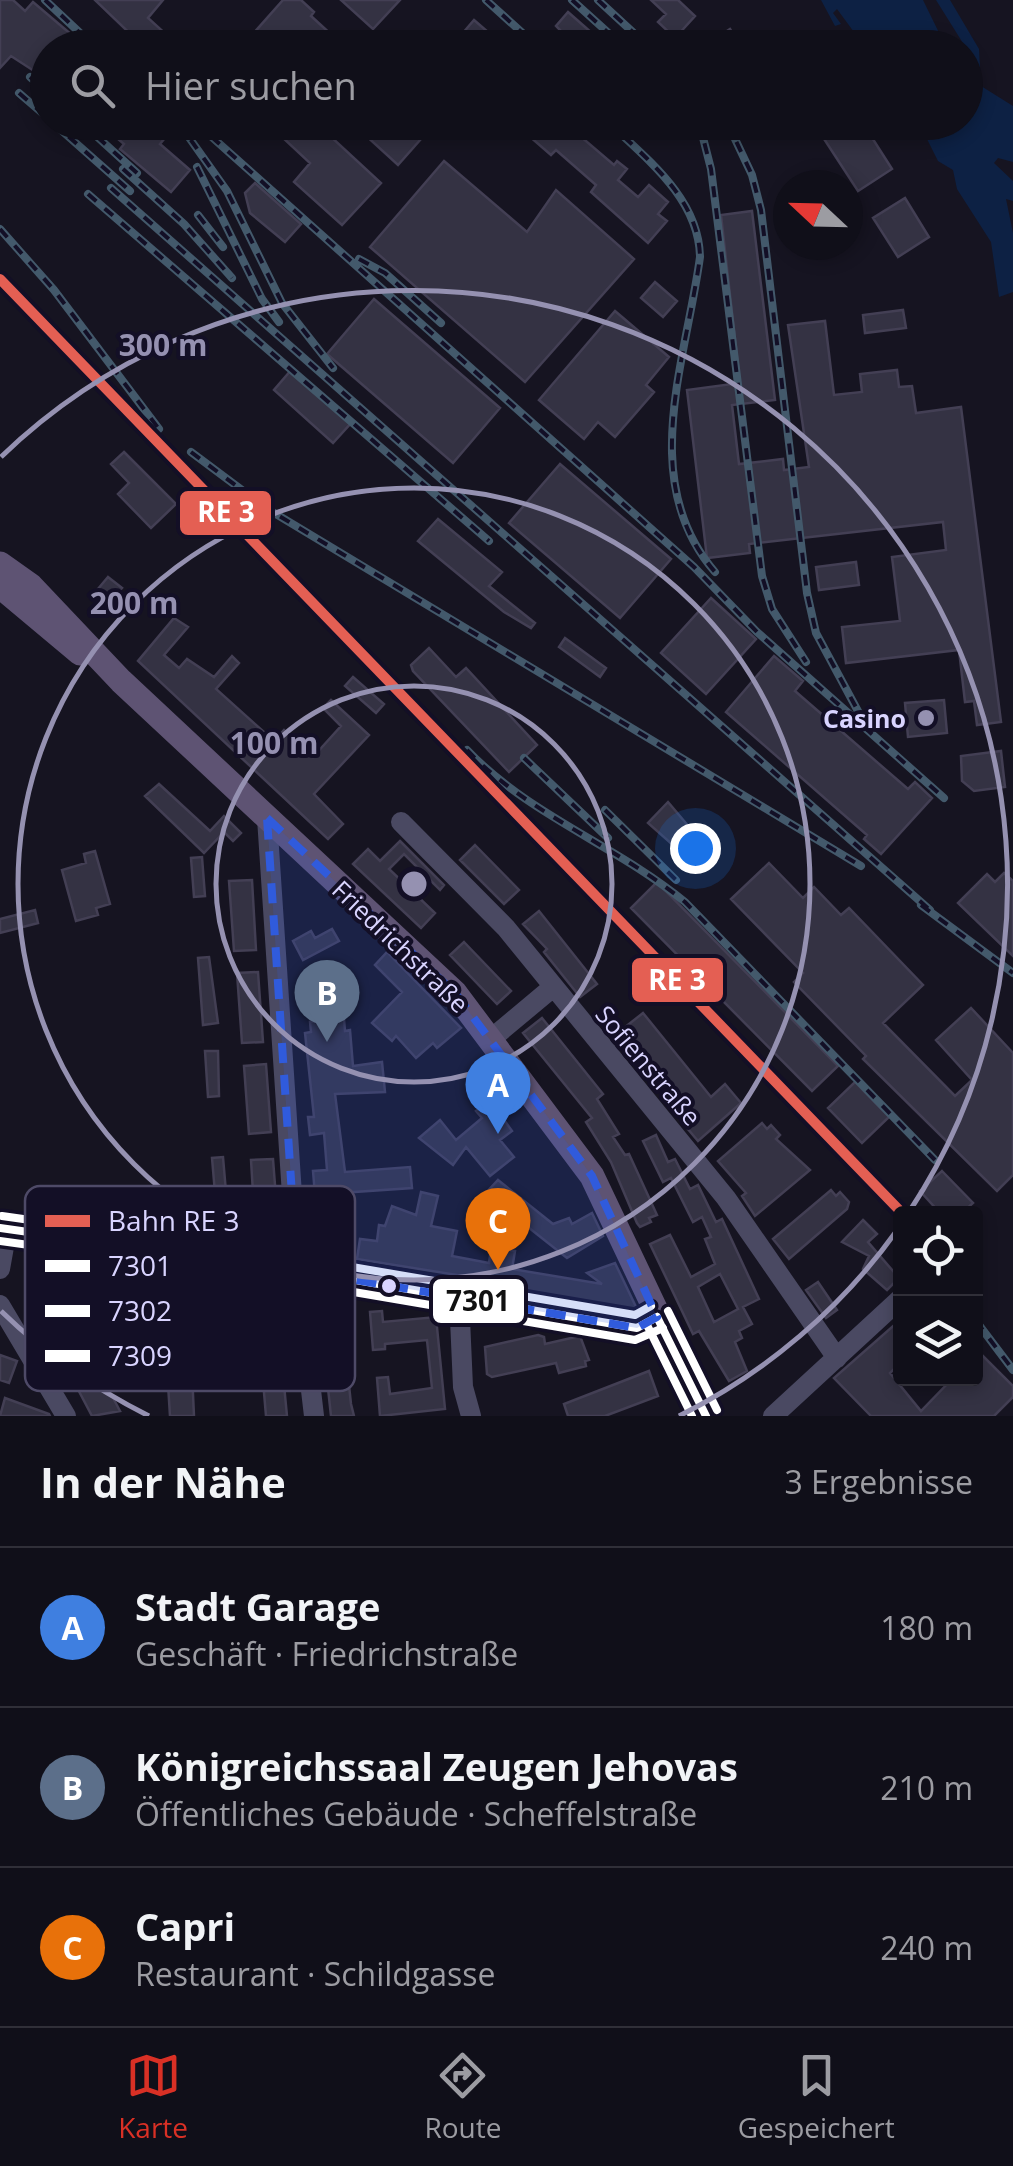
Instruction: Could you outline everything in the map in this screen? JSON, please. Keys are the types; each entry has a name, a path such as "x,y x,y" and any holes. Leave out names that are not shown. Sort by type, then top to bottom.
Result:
{"main road":[{"name":"Friedrichstraße","path":"1,574 74,628 121,681 455,993 592,1176 706,1416"}],"street":[{"path":"266,818 290,1186"},
{"name":"Sofienstraße","path":"400,822 484,902 726,1198 837,1358"},
{"path":"491,1039 552,988"},
{"path":"0,1268 3,1229"},
{"path":"355,1279 636,1328 657,1317"},
{"path":"459,1296 462,1387 472,1416"},
{"path":"0,1305 25,1347"},
{"path":"772,1416 893,1305"},
{"path":"51,1391 66,1416"},
{"path":"311,1391 314,1416"}],"highlighted area":[{"path":"267,818 455,993 592,1176 657,1317 637,1328 297,1270"}],"water":[{"path":"821,0 923,0 938,30 852,30 837,9 833,13 841,24 835,26"},
{"path":"936,0 950,0 968,30 955,30"},
{"path":"983,87 1013,106 1013,162 998,158 994,163 1013,181 1013,201 1006,199 1013,233 1013,292 999,297 991,242 957,189 953,170 938,161 928,140 983,140"}],"building":[{"path":"0,0 13,0 25,11 33,2 66,30 30,30 30,68 11,56 0,68"},
{"path":"95,0 163,0 148,18 161,30 126,30"},
{"path":"283,0 301,0 326,30 256,30"},
{"path":"341,0 400,0 373,29"},
{"path":"651,0 678,0 695,16 682,30 666,30 658,22 666,14"},
{"path":"568,12 588,30 560,30 556,26"},
{"path":"474,20 486,30 465,30"},
{"path":"119,140 163,140 160,144 190,170 171,192 120,149 124,144"},
{"path":"285,140 334,140 381,183 342,225 294,182 310,163"},
{"path":"371,140 420,140 398,165"},
{"path":"534,140 585,140 614,165 617,161 627,169 618,180 638,197 649,185 668,202 658,214 667,221 648,243 591,192 596,185 556,150 551,155"},
{"path":"825,140 873,140 892,169 863,188 863,170 844,170"},
{"path":"444,161 527,232 556,190 634,259 525,382 370,247"},
{"path":"255,183 301,224 285,242 250,213 245,193"},
{"path":"905,198 929,237 898,257 873,218"},
{"path":"752,211 775,400 732,405 739,464 783,459 784,470 809,467 788,325 825,321 834,395 862,392 860,374 897,370 899,387 912,386 916,413 961,407 1001,722 977,725 974,701 965,702 959,650 846,663 842,627 900,621 892,557 946,550 943,522 749,544 750,553 707,558 687,390 740,383 721,215"},
{"path":"655,282 677,301 663,317 641,298"},
{"path":"374,299 500,408 453,463 327,354"},
{"path":"903,310 906,328 865,333 863,315"},
{"path":"615,311 669,357 646,385 654,392 615,437 598,422 584,439 539,400"},
{"path":"292,369 352,422 333,443 274,390"},
{"path":"124,452 176,504 151,528 118,494 129,483 111,464"},
{"path":"560,464 671,559 620,618 509,523"},
{"path":"438,519 502,572 489,586 535,623 531,628 504,612 418,541"},
{"path":"856,562 859,585 819,590 816,567"},
{"path":"108,577 122,588 105,607 92,596"},
{"path":"711,598 756,639 706,694 661,653"},
{"path":"174,618 188,627 164,655 179,668 187,659 214,677 232,656 239,663 216,689 274,741 284,730 313,757 341,726 323,708 331,700 369,735 314,794 343,824 328,839 138,661"},
{"path":"565,638 606,668 600,677 559,647"},
{"path":"429,648 456,677 466,668 537,745 509,772 413,671 411,665"},
{"path":"774,656 803,681 795,691 908,789 915,782 932,798 881,854 864,839 867,835 726,712"},
{"path":"353,677 384,704 376,713 345,686"},
{"name":"Casino","path":"944,700 947,733 908,737 905,703"},
{"path":"1001,751 1005,787 974,791 962,781 961,756"},
{"path":"159,784 210,831 224,816 241,833 233,841 224,832 204,853 145,796"},
{"path":"668,802 706,847 691,861 648,823"},
{"path":"400,841 444,885 440,890 404,854 389,869 435,913 421,928 353,864 368,849 380,861"},
{"path":"475,845 519,890 504,904 460,860"},
{"path":"95,851 110,904 96,908 98,915 76,921 62,870 86,863 84,854"},
{"path":"202,857 205,896 194,897 191,858"},
{"path":"769,863 803,898 814,887 841,915 849,908 923,985 883,1023 955,1096 972,1080 936,1040 971,1008 1013,1053 1013,1175 997,1191 863,1059 866,1056 794,982 803,973 731,899"},
{"path":"1004,873 1013,881 1013,956 958,903 987,874 995,882"},
{"path":"252,880 256,950 234,951 229,881"},
{"path":"657,882 838,1066 812,1091 631,908"},
{"path":"35,910 38,923 0,933 0,919"},
{"path":"539,911 597,984 580,997 544,952 547,949 523,924"},
{"path":"332,929 339,941 303,960 293,941 311,931 315,938"},
{"path":"464,942 511,991 497,1004 450,955"},
{"path":"387,952 461,1028 437,1048 433,1043 416,1058 396,1036 392,1041 372,1023 402,992 375,965"},
{"path":"209,957 218,1023 203,1025 198,958"},
{"path":"258,972 263,1042 242,1043 237,973"},
{"path":"643,1013 711,1097 725,1084 741,1103 698,1141 682,1122 692,1113 624,1028"},
{"path":"542,1018 603,1094 597,1099 619,1134 613,1137 625,1155 629,1154 657,1215 649,1218 651,1222 640,1227 637,1223 611,1162 586,1122 592,1118 523,1033"},
{"path":"344,1019 345,1031 350,1030 353,1066 382,1062 385,1092 335,1094 345,1172 410,1167 412,1188 355,1192 355,1186 314,1186 313,1171 327,1170 324,1133 310,1135 308,1117 314,1117 305,1033 311,1032 310,1022"},
{"path":"205,1051 218,1051 219,1096 208,1097"},
{"path":"266,1064 271,1132 249,1134 244,1066"},
{"path":"855,1082 889,1117 862,1143 828,1108"},
{"path":"490,1100 512,1131 500,1140 514,1157 490,1176 466,1147 453,1165 419,1138 440,1120 456,1140 482,1118 476,1111"},
{"path":"762,1123 767,1129 771,1125 780,1135 776,1139 810,1170 755,1216 742,1196 746,1193 718,1161"},
{"path":"656,1135 668,1162 675,1159 690,1189 698,1185 716,1222 722,1219 759,1299 743,1307 752,1324 739,1331 742,1338 735,1342 747,1371 729,1381 699,1331 693,1334 650,1244 670,1235 691,1277 715,1264 705,1239 711,1237 702,1217 693,1222 671,1178 663,1182 643,1141","holes":["720,1274 738,1309 714,1322 698,1287"]},
{"path":"223,1157 225,1186 214,1186 212,1158"},
{"path":"273,1159 275,1186 253,1186 251,1160"},
{"path":"942,1171 973,1203 934,1206 920,1191"},
{"path":"498,1180 553,1224 569,1218 572,1224 592,1213 603,1236 567,1258 509,1212 494,1229 484,1220 497,1204 485,1194"},
{"path":"831,1190 836,1196 840,1192 849,1202 847,1209 789,1259 773,1239"},
{"path":"421,1192 438,1196 431,1226 457,1231 452,1256 489,1263 490,1256 501,1258 502,1249 515,1251 512,1269 602,1284 587,1273 615,1263 637,1309 635,1313 524,1294 526,1286 357,1259 360,1239 377,1241 379,1225 385,1226 392,1206 416,1215"},
{"path":"863,1220 877,1234 868,1242 893,1271 893,1284 887,1290 863,1269 869,1256 842,1242"},
{"path":"818,1282 837,1310 826,1318 806,1290"},
{"path":"382,1311 383,1322 436,1317 445,1409 380,1416 377,1378 388,1377 390,1394 432,1388 427,1340 385,1344 385,1349 373,1350 370,1312"},
{"path":"893,1326 893,1386 901,1386 921,1411 945,1386 983,1386 983,1356 1013,1386 1013,1397 994,1416 871,1416 834,1378"},
{"path":"580,1336 589,1360 585,1361 586,1366 559,1373 556,1363 492,1377 487,1374 485,1347 544,1337 545,1344"},
{"path":"0,1355 17,1361 9,1383 0,1380"},
{"path":"649,1371 658,1396 605,1416 568,1416 564,1404"},
{"path":"79,1391 109,1391 120,1411 92,1416"},
{"path":"168,1391 193,1391 194,1416 170,1416"},
{"path":"264,1391 285,1391 287,1416 266,1416"},
{"path":"328,1391 350,1391 354,1416 331,1416"},
{"path":"5,1398 49,1414 50,1416 0,1416"}],"railway":[{"path":"45,0 77,30"},
{"path":"486,0 519,30"},
{"path":"572,0 605,30"},
{"path":"598,0 630,30"},
{"path":"19,93 30,102"},
{"path":"72,140 130,191"},
{"path":"101,140 137,173"},
{"path":"191,140 227,191 282,303 333,368"},
{"path":"215,140 694,567 757,632 944,798"},
{"path":"627,140 669,182 691,217 697,236 700,257 678,379 672,460 678,499 691,537 715,572"},
{"path":"704,140 711,169 762,576 772,609 806,662"},
{"path":"735,140 752,175 761,210 807,593 816,633 859,713"},
{"path":"197,167 262,299 279,322"},
{"path":"123,169 184,224 232,278"},
{"path":"111,188 930,910"},
{"path":"88,194 489,541"},
{"path":"198,215 223,247"},
{"path":"0,229 54,290 159,429"},
{"path":"359,259 385,273 441,323"},
{"path":"191,452 266,508 861,866"},
{"path":"467,750 518,794 631,863 685,902 935,1160"},
{"path":"524,758 608,838"},
{"path":"605,810 676,880"},
{"path":"921,905 1013,973"},
{"path":"983,1330 1013,1370"}],"transit line":[{"path":"0,279 895,1206"},
{"name":"7309","path":"2,1216 25,1219"},
{"name":"7301","path":"0,1228 25,1232"},
{"name":"7302","path":"0,1241 25,1244"},
{"name":"7309","path":"355,1268 635,1315 651,1306"},
{"name":"7301","path":"355,1280 637,1328 657,1317"},
{"name":"7302","path":"355,1292 635,1340 663,1328"},
{"name":"7309","path":"668,1311 717,1410"},
{"name":"7301","path":"657,1317 706,1416"},
{"name":"7302","path":"646,1323 692,1416"}],"place":[{"name":"Casino","path":"926,718"},
{"name":"Königreichssaal Zeugen Jehovas","path":"327,1042"},
{"name":"Stadt Garage","path":"498,1134"},
{"name":"Capri","path":"498,1270"}]}
